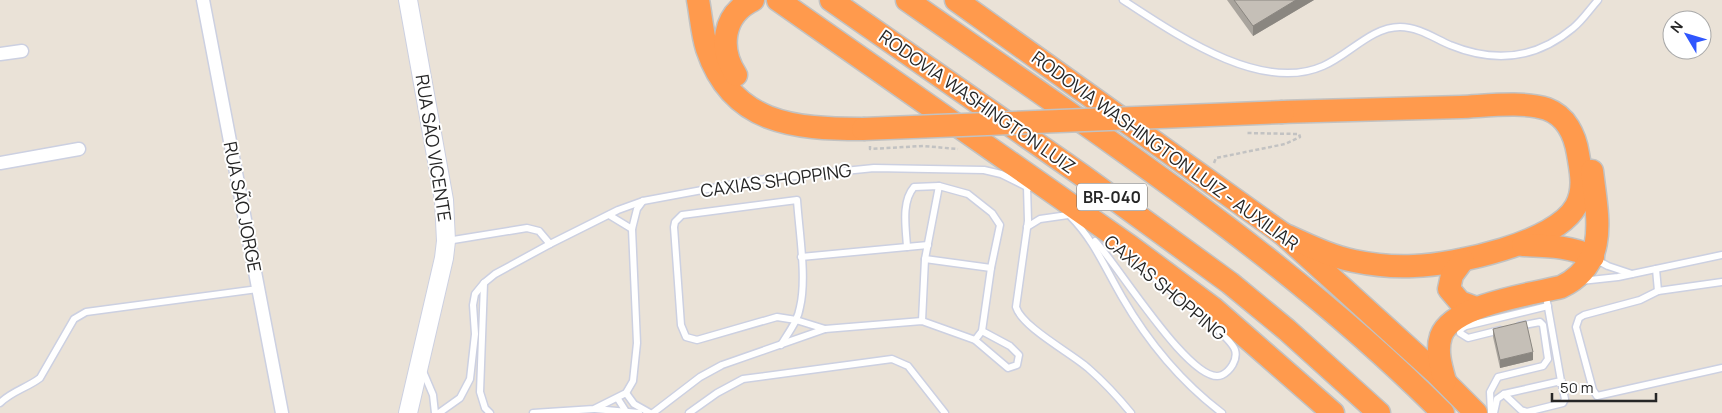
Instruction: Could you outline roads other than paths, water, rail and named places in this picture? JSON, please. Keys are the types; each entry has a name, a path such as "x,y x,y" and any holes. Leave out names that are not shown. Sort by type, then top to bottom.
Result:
{"highway":[{"path":"698,0 707,48 725,85 738,99 754,110 790,125 816,129 863,131 1528,93 1556,100 1571,110 1579,119 1588,142 1597,220 1592,257 1586,270 1572,282 1547,298 1476,308 1458,316 1444,330 1439,348 1445,382"},
{"path":"803,18 765,0 755,0 745,4 732,18 725,34 724,49 729,64 738,80 756,97 777,109 797,116 863,131"},
{"path":"778,0 1050,199 1213,308 1333,413"},
{"name":"RODOVIA WASHINGTON LUIZ","path":"831,0 1083,176 1230,283 1287,330 1379,413"},
{"name":"BR-040","path":"907,0 1209,213 1307,289 1410,380 1443,413"},
{"name":"RODOVIA WASHINGTON LUIZ - AUXILIAR","path":"956,0 1283,234 1445,382 1476,413"},
{"path":"1280,106 1526,106 1549,110 1564,121 1573,136 1582,179 1580,197 1572,212 1562,222 1519,244 1463,260 1414,266 1381,265 1353,260 1322,251 1283,234"},
{"path":"1519,244 1562,247 1577,250 1592,257"},
{"path":"1463,260 1452,275 1449,290 1453,297 1460,302 1476,308"},
{"path":"1213,308 1257,323 1362,413"}],"main road":[{"name":"RUA SĀO VICENTE","path":"408,0 444,200 446,241 408,413"}],"street":[{"name":"RUA SÃO JORGE","path":"203,0 282,413"},
{"path":"0,54 22,51"},
{"path":"0,163 79,150"}],"lane":[{"path":"1123,0 1213,53 1242,65 1278,74 1302,73 1324,66 1380,32 1399,27 1417,30 1471,53 1495,58 1520,55 1548,45 1574,28 1598,0"},
{"name":"CAXIAS SHOPPING","path":"475,294 495,274 550,244 609,215 643,201 756,180 874,168 978,169 1001,174 1050,199 1122,251"},
{"path":"922,321 925,258 939,186"},
{"path":"907,247 906,201 908,193 914,187 939,186 968,194 997,219 1000,225 1000,234 991,268 982,331 975,340"},
{"path":"1027,187 1029,206 1018,291 1018,314 1026,323 1087,367 1131,413"},
{"name":"CAXIAS SHOPPING","path":"1050,199 1088,234 1182,354 1204,373 1221,376 1231,367 1235,359 1235,350 1229,341 1152,276"},
{"path":"781,345 796,320 802,292 796,200 706,210 682,215 675,222 674,227 682,332 686,337 697,340 777,317 796,320 825,329"},
{"path":"594,409 626,394 633,381 637,343 632,229 637,209 643,201"},
{"path":"609,215 632,229"},
{"path":"1027,227 1040,219 1068,215"},
{"path":"446,241 527,228 539,231 550,244"},
{"path":"801,257 928,245"},
{"name":"CAXIAS SHOPPING","path":"1099,248 1121,295 1148,338 1179,376 1197,394 1222,413"},
{"path":"1572,282 1633,274 1722,255"},
{"path":"1592,257 1608,266 1633,274"},
{"path":"925,258 991,268"},
{"path":"1656,269 1658,291"},
{"path":"1722,282 1658,291 1640,300 1579,318 1576,327 1594,394 1601,396 1722,368"},
{"path":"484,283 480,392 482,401 490,413"},
{"path":"0,403 10,394 40,378 74,319 86,312 258,289"},
{"path":"419,365 433,395 437,413 460,398 467,389 470,379 475,334 473,305 475,294 484,294"},
{"path":"1492,413 1490,392 1498,377 1546,364 1548,359 1542,325 1536,322 1468,338 1461,336 1461,329 1547,298 1565,398 1563,403 1527,412 1521,410 1504,394"},
{"path":"626,394 634,404 652,413 708,372 740,357 825,329 922,321 975,340 1008,368 1017,365 1019,355 1015,349 982,331"},
{"path":"472,358 480,360"},
{"path":"689,413 717,393 743,378 892,359 908,366 945,413"},
{"path":"1492,413 1497,399 1504,394 1561,381"},
{"path":"618,399 628,413"},
{"path":"533,413 594,409 639,413"}]}
